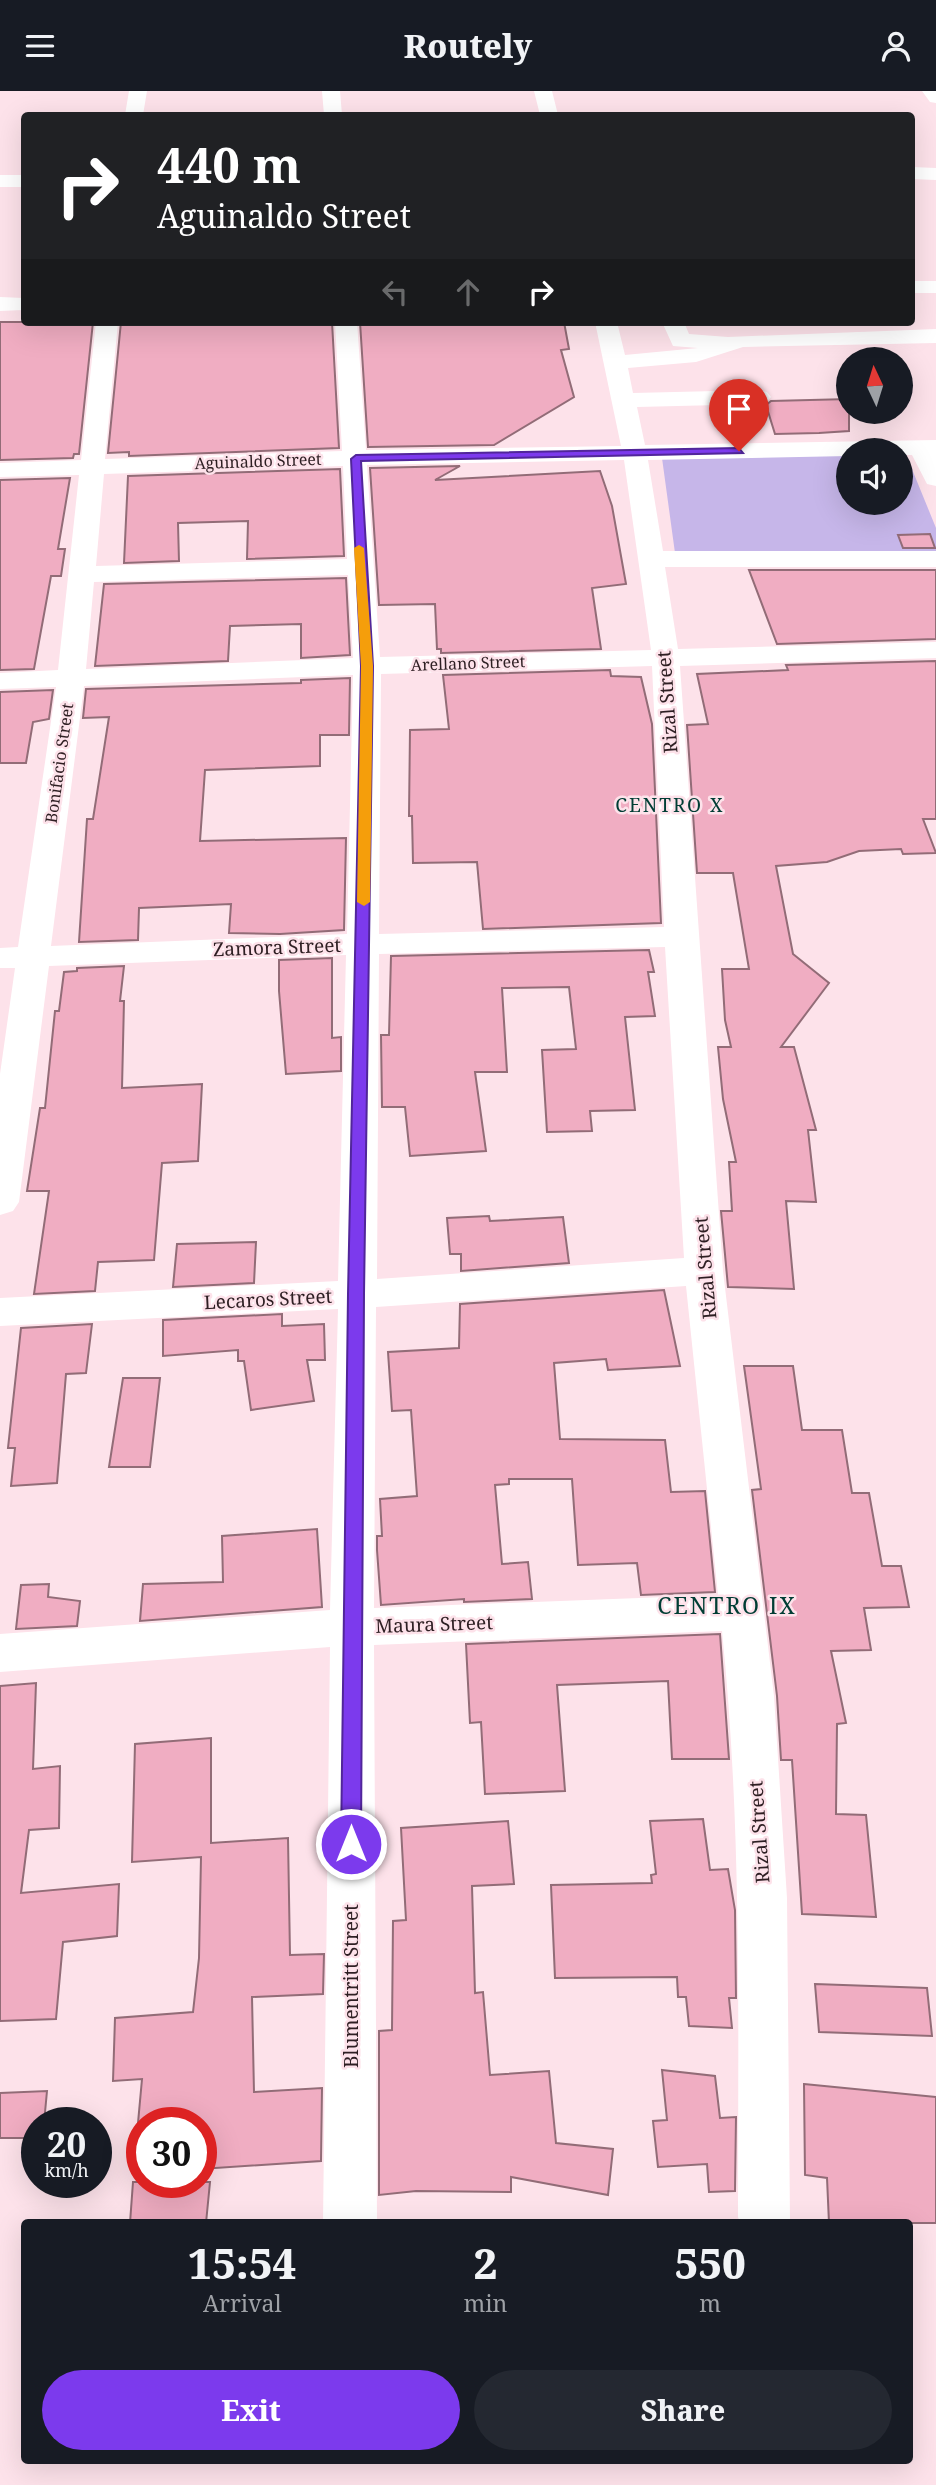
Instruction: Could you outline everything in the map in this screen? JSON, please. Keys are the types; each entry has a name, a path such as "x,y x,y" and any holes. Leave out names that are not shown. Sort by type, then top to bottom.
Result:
{"street":[{"path":"134,112 138,91"},
{"path":"331,91 333,112"},
{"path":"543,91 548,112"},
{"path":"931,91 936,98"},
{"path":"915,173 936,174"},
{"path":"0,181 21,181"},
{"path":"915,287 936,287"},
{"path":"0,304 21,304"},
{"name":"Bonifacio Street","path":"0,1202 71,679 107,326"},
{"name":"Blumentritt Street","path":"346,326 367,666 352,1627 350,2219"},
{"name":"Rizal Street","path":"607,326 635,453 666,658 681,937 704,1271 742,1612 763,1898 765,2217"},
{"path":"675,326 681,341 741,335 921,332"},
{"path":"615,362 729,347 741,335"},
{"path":"624,400 760,397"},
{"name":"Aguinaldo Street","path":"0,470 635,453 932,462"},
{"path":"651,559 936,559"},
{"path":"80,574 360,567"},
{"name":"Arellano Street","path":"0,681 367,666 936,650"},
{"name":"Zamora Street","path":"0,958 363,944 681,937"},
{"name":"Lecaros Street","path":"0,1312 356,1294 704,1271"},
{"name":"Maura Street","path":"0,1653 352,1627 742,1612"}],"shaded area":[{"path":"836,453 836,515 913,515 913,472 936,528 936,553 675,553 662,458"}],"building":[{"path":"0,322 21,322 21,326 93,326 79,454 74,454 73,458 0,460"},
{"path":"121,326 332,326 339,448 129,456 129,452 108,453"},
{"path":"360,326 565,326 569,349 561,350 574,397 494,445 368,447"},
{"path":"836,399 836,424 849,424 849,431 775,434 766,405 771,401"},
{"path":"460,466 435,480 600,471 612,506 626,584 592,588 601,649 441,653 441,649 437,649 435,604 379,605 370,468"},
{"path":"340,469 344,556 247,559 248,521 178,523 179,561 124,563 128,476"},
{"path":"70,478 58,549 65,549 61,576 51,576 34,669 0,670 0,480"},
{"path":"930,534 935,548 903,548 898,535"},
{"path":"749,570 936,570 936,639 777,644"},
{"path":"346,578 350,655 301,658 301,624 230,626 228,661 95,666 104,584"},
{"path":"936,661 936,819 923,819 936,853 903,854 901,849 859,851 827,862 776,866 793,954 829,983 781,1047 794,1047 816,1130 808,1130 816,1202 786,1201 794,1289 728,1287 721,1211 732,1211 729,1162 736,1162 723,1099 718,1047 731,1047 725,1020 722,969 749,969 733,873 697,873 687,725 708,724 697,674 788,670 786,665"},
{"path":"610,670 611,676 641,677 652,724 661,923 483,929 477,862 413,863 412,816 409,816 410,730 449,729 443,675"},
{"path":"350,678 349,735 320,735 320,766 205,770 200,841 346,838 344,930 280,934 229,933 231,904 139,908 138,940 79,942 87,819 93,819 109,717 83,718 86,689 301,683 301,680"},
{"path":"53,690 49,719 33,722 26,763 0,763 0,692"},
{"path":"649,950 654,972 648,972 655,1016 625,1017 635,1110 590,1111 592,1131 547,1132 542,1050 576,1049 569,987 502,988 507,1072 475,1072 486,1151 410,1156 405,1107 382,1107 381,1035 389,1035 391,956"},
{"path":"332,958 332,1038 341,1037 341,1071 286,1074 279,960"},
{"path":"124,966 120,1001 124,1001 122,1088 202,1084 198,1161 162,1163 154,1260 98,1262 95,1291 34,1294 49,1191 27,1191 40,1108 45,1108 55,1011 59,1011 64,972 77,971 77,968"},
{"path":"489,1216 490,1221 563,1217 569,1263 461,1271 461,1254 450,1254 447,1218"},
{"path":"256,1242 254,1283 173,1287 177,1244"},
{"path":"664,1290 680,1366 608,1370 606,1359 554,1363 560,1439 665,1440 671,1492 705,1491 715,1592 641,1595 637,1563 578,1565 572,1479 509,1479 509,1484 495,1485 502,1564 528,1562 532,1599 464,1602 464,1599 381,1605 377,1550 377,1536 382,1536 380,1499 417,1496 411,1410 392,1411 388,1352 459,1348 460,1304"},
{"path":"282,1314 282,1326 324,1324 325,1360 307,1360 314,1401 251,1410 244,1361 238,1361 238,1350 163,1356 163,1320"},
{"path":"92,1324 86,1373 66,1374 57,1483 11,1486 15,1448 8,1448 21,1328"},
{"path":"744,1366 793,1366 802,1430 842,1430 852,1493 869,1493 882,1566 901,1566 909,1607 864,1608 871,1650 831,1651 846,1723 837,1724 836,1814 866,1815 876,1917 802,1914 792,1760 781,1760 777,1696 752,1490 761,1489"},
{"path":"123,1378 160,1378 150,1467 109,1467"},
{"path":"317,1529 322,1607 140,1621 143,1584 223,1582 222,1536"},
{"path":"49,1584 48,1597 80,1601 77,1626 16,1629 21,1585"},
{"path":"720,1634 729,1759 672,1759 668,1681 557,1685 565,1791 485,1794 481,1722 470,1723 466,1644"},
{"path":"36,1683 33,1769 60,1766 59,1828 29,1830 21,1893 119,1884 117,1936 63,1942 56,2019 0,2021 0,1686"},
{"path":"211,1738 211,1843 288,1838 290,1955 324,1954 323,1994 252,1997 254,2092 322,2088 321,2161 217,2168 217,2107 139,2107 142,2079 113,2081 115,2018 193,2012 199,1958 201,1857 132,1862 135,1744"},
{"path":"703,1819 710,1870 728,1869 735,1910 736,1998 729,1998 732,2028 689,2026 686,1997 678,1997 677,1977 555,1978 551,1885 652,1883 651,1875 656,1874 650,1821"},
{"path":"508,1821 514,1884 472,1886 475,1993 483,1992 490,2075 549,2071 556,2143 613,2149 608,2195 511,2177 511,2192 416,2191 379,2195 379,2031 392,2030 393,1921 406,1920 401,1828"},
{"path":"815,1984 927,1988 932,2036 819,2032"},
{"path":"662,2070 715,2076 720,2118 736,2117 735,2191 709,2192 707,2164 658,2167 653,2121 667,2120"},
{"path":"804,2084 936,2097 936,2223 913,2223 913,2219 829,2219 827,2178 805,2175"},
{"path":"47,2091 46,2107 21,2107 21,2138 0,2138 0,2093"},
{"path":"132,2198 208,2198 206,2219 130,2219"}],"slow traffic":[{"path":"359,548 367,666 364,902"}],"district":[{"name":"CENTRO X","path":"670,805"},
{"name":"CENTRO IX","path":"727,1605"}],"route":[{"path":"351,1844 356,1294 367,666 356,459 739,451"}]}
